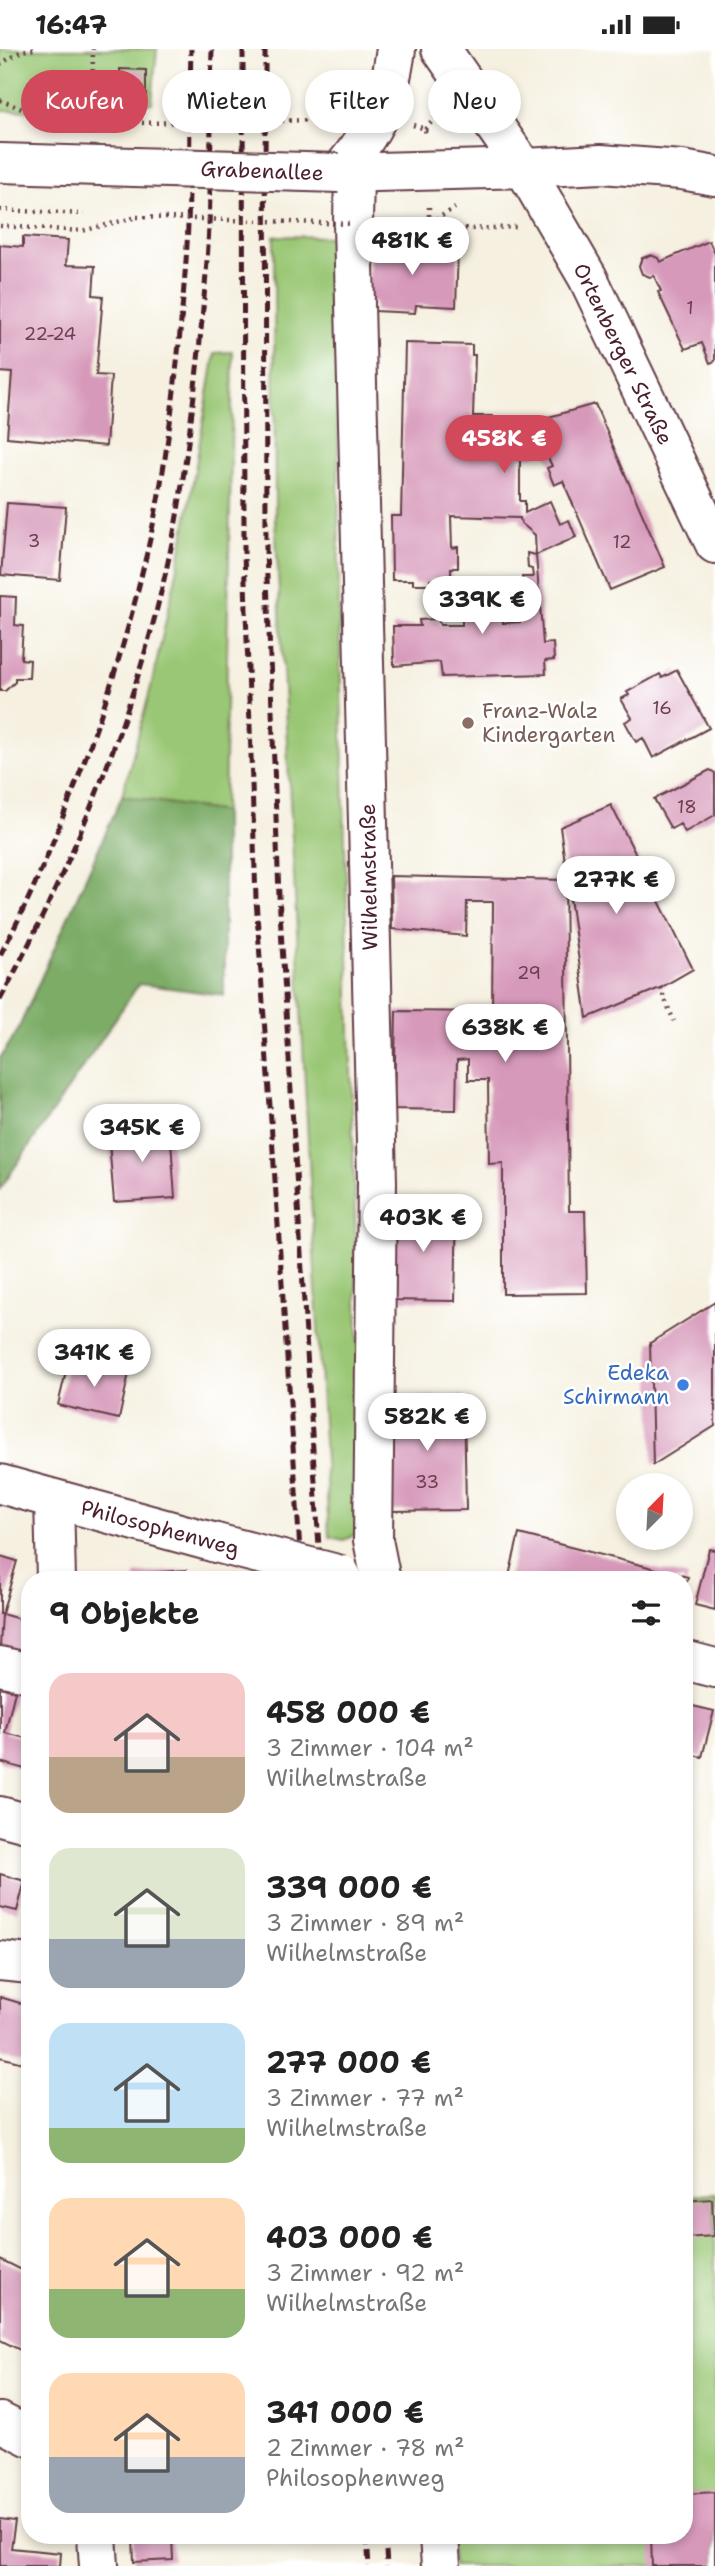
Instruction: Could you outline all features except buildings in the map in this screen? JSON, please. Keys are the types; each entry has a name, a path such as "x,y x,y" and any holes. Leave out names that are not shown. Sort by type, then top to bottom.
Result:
{"street":[{"path":"347,173 380,115 388,93 396,49"},
{"path":"441,49 524,168"},
{"name":"Grabenallee","path":"0,163 347,173 601,164 682,170 715,176"},
{"name":"Ortenberger Straße","path":"524,168 588,278 715,544"},
{"name":"Wilhelmstraße","path":"347,173 353,223 377,1182 373,1541 379,1571"},
{"name":"Philosophenweg","path":"0,1484 324,1571"},
{"path":"54,1499 56,1571"},
{"path":"693,1662 715,1668"},
{"path":"0,1666 21,1671"},
{"path":"0,1816 21,1822"},
{"path":"0,1961 21,1963"},
{"path":"0,2422 21,2432"},
{"path":"98,2544 99,2566"},
{"path":"440,2544 442,2566"}],"path":[{"path":"0,64 22,51 35,49"},
{"path":"93,49 93,70"},
{"path":"0,100 42,117 135,123 305,120"},
{"path":"0,211 84,214"},
{"path":"0,226 82,231 137,217 353,223"},
{"path":"429,224 470,229 556,226"},
{"path":"660,988 674,1021"}],"green space":[{"path":"0,49 157,49 152,103 148,103 148,70 21,70 21,110 0,110"},
{"path":"274,236 337,237 339,614 363,1524 353,1536 344,1540 329,1537 275,517"},
{"path":"233,352 224,812 122,796 151,687 180,558 215,353"},
{"path":"122,796 224,812 224,995 139,984 0,1189 0,1058 17,1032"},
{"path":"715,2194 715,2566 453,2566 452,2544 693,2544 693,2195"}],"railway":[{"path":"0,955 45,860 91,744 128,628 152,531 171,416 183,300 189,208 191,49"},
{"path":"0,1000 59,880 111,756 133,693 168,563 180,498 205,291 210,208 212,49"},
{"path":"243,49 244,553 256,899 301,1571"},
{"path":"265,49 266,551 279,896 320,1571"},
{"path":"368,2544 369,2566"},
{"path":"386,2544 387,2566"}],"place":[{"name":"Franz-Walz Kindergarten","path":"468,723"},
{"name":"Edeka Schirmann","path":"683,1385"}]}
